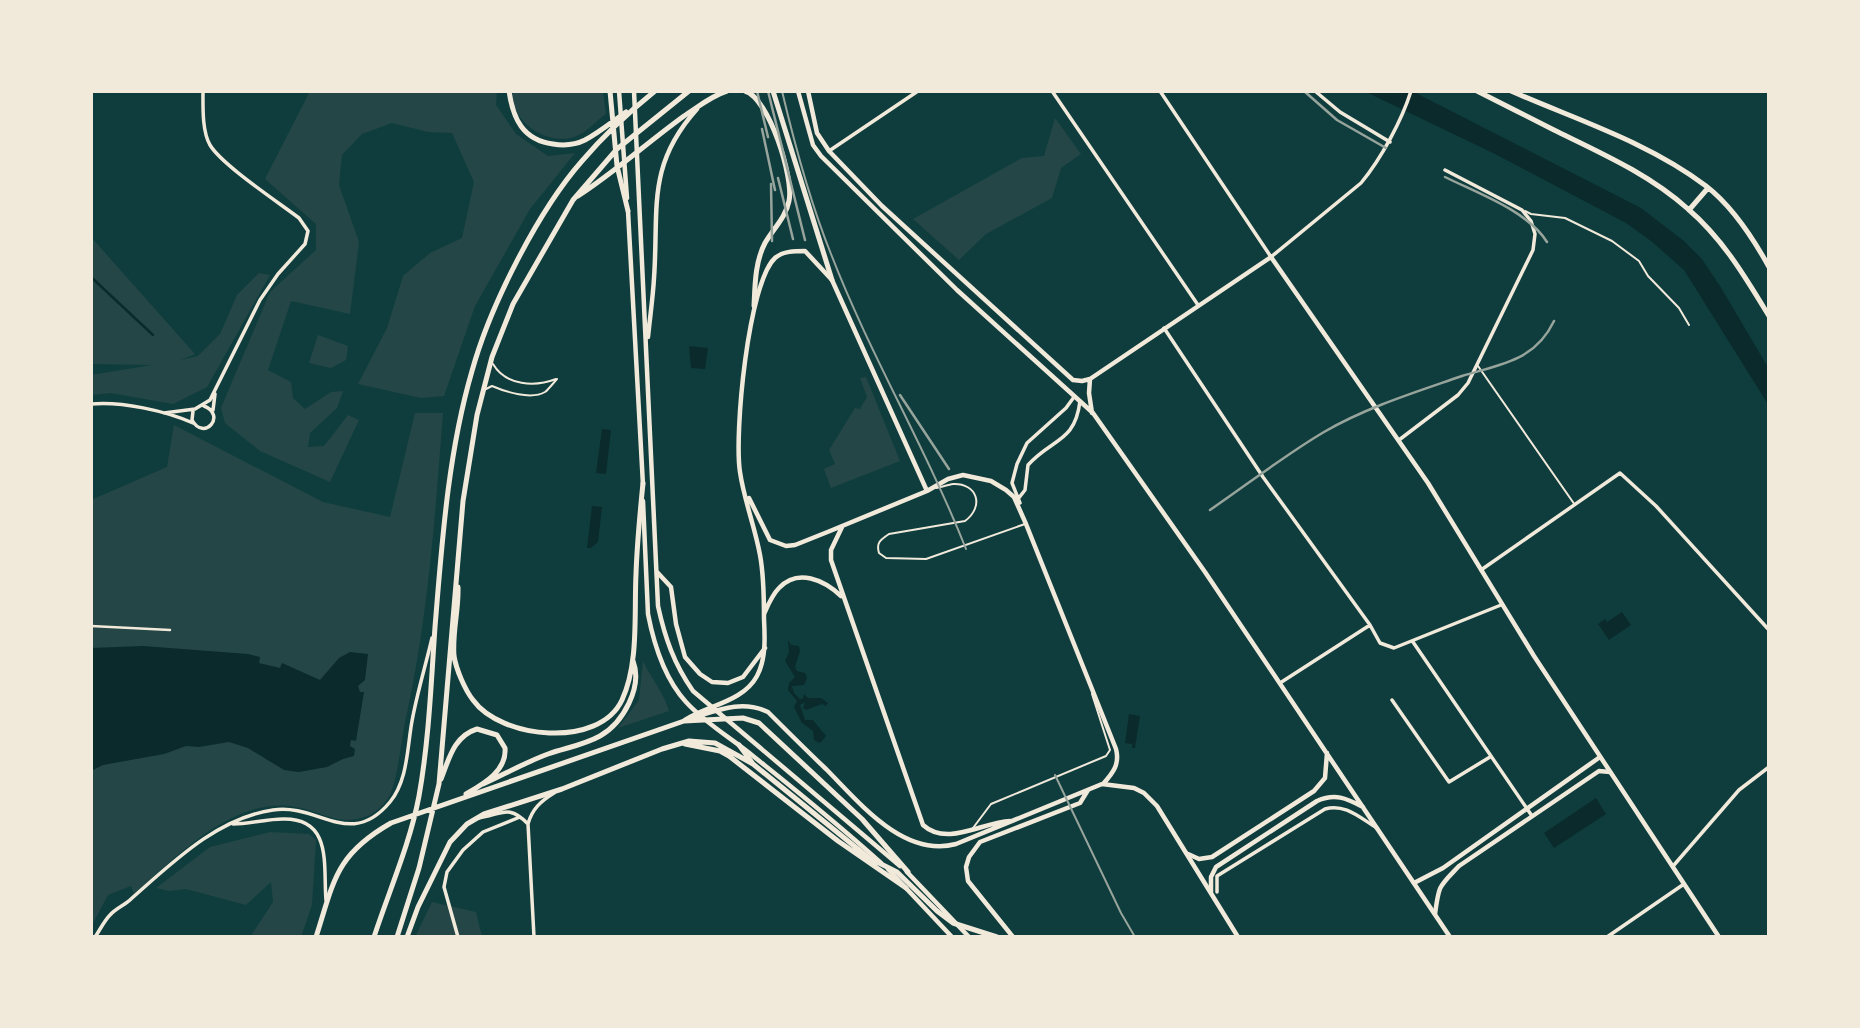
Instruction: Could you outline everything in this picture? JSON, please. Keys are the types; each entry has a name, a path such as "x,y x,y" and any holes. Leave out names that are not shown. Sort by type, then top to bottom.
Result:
{"main road":[{"path":"509,91 512,110 523,130 538,142 571,145 586,139 654,91"},
{"path":"610,91 617,166 628,211"},
{"path":"619,91 628,211 648,614 656,648 664,667 685,701 841,826 906,888 952,937"},
{"path":"634,91 658,606 665,639 677,669 693,691 908,872"},
{"path":"439,784 468,463 482,392 492,358 513,304 572,200 617,149 689,91"},
{"path":"572,200 606,178 657,135 702,103 727,91"},
{"path":"684,721 743,693 757,677 765,648 761,555 739,470 739,434 756,271 764,246 788,205 790,180 775,132 759,100 745,91"},
{"path":"774,91 832,280 927,491"},
{"path":"798,91 813,145 821,156 957,290 1093,413 1327,752 1442,923 1448,937"},
{"path":"808,91 817,133 829,151 882,205 1073,380 1090,379 1271,257 1399,440 1482,570 1501,606 1719,937"},
{"path":"1477,91 1641,173 1689,210 1728,253 1769,316"},
{"path":"1511,91 1662,158 1708,188 1743,227 1769,267"},
{"path":"373,937 419,798 454,452 472,370 488,323 552,204 581,162 643,100"},
{"path":"646,351 654,278 660,173 672,142 702,103"},
{"path":"1689,210 1708,188"},
{"path":"754,306 767,270 776,257 793,250 805,251 832,280"},
{"path":"1090,379 1088,393 1093,413"},
{"path":"316,937 340,867 353,849 391,823 730,707 748,705 768,712 887,827 925,845 945,847 989,831 1102,784 1112,775 1118,756 1017,500 991,481 963,475 795,545 777,544 770,540 744,490"},
{"path":"483,783 547,754 600,736 629,704 635,681 633,660 637,543 643,483"},
{"path":"842,526 831,550 831,560 923,825 934,833 948,834 996,821 1013,820"},
{"path":"458,559 454,656 472,699 486,715 506,725 534,731 567,732 592,727 605,720 621,702 633,660"},
{"path":"657,571 671,587 676,624 685,657 700,674 712,682 728,683 743,677 765,648"},
{"path":"764,614 779,587 801,577 824,583 842,597"},
{"path":"684,721 743,718 759,723 862,819 969,937"},
{"path":"397,937 448,760 458,742 477,729 497,736 502,741 506,755 503,764 483,783 457,800"},
{"path":"407,937 444,852 456,834 477,818 492,810 562,789 662,749 696,741 715,743 763,770 869,858 897,872 953,923 997,937"},
{"path":"682,743 729,756 788,799 838,841 906,888"},
{"path":"739,745 753,764"},
{"path":"1188,854 1199,859 1212,857 1320,786 1325,778 1327,752"},
{"path":"1414,883 1443,868 1600,757"},
{"path":"1435,914 1439,888 1459,866 1599,771 1610,772"},
{"path":"1102,784 1128,787 1144,793 1157,806 1214,892 1238,937"},
{"path":"1013,937 968,881 966,867 969,857 980,842 1080,803 1088,790"},
{"path":"1214,892 1211,877 1216,867 1328,796 1339,796 1364,808"}],"street":[{"path":"164,413 195,409 210,400 251,316 278,274 305,244 308,230 299,218 229,164 211,146 205,124 203,91"},
{"path":"829,151 918,91"},
{"path":"1052,91 1198,305"},
{"path":"1160,91 1271,257 1361,183 1389,141 1411,91"},
{"path":"1315,91 1340,112 1389,141"},
{"path":"1399,440 1458,395 1478,365 1533,250 1535,233 1531,221 1522,210 1444,170"},
{"path":"1164,328 1263,477 1370,625 1380,643 1394,648 1501,606"},
{"path":"91,404 104,403 164,413 193,423 198,428 208,427 213,421 216,392"},
{"path":"1017,500 1012,478 1024,447 1075,397"},
{"path":"1017,500 1025,490 1028,465 1069,432 1078,419 1080,401"},
{"path":"201,406 209,408 213,414"},
{"path":"193,423 191,416 195,409"},
{"path":"1482,570 1620,473 1657,506 1769,629"},
{"path":"1280,683 1370,625"},
{"path":"91,626 170,630"},
{"path":"95,937 110,914 197,843 244,817 293,809 348,825 362,823 381,811 392,800 403,774 413,714 435,626"},
{"path":"1413,642 1533,817"},
{"path":"1392,700 1449,782 1490,757"},
{"path":"1674,865 1739,790 1769,767"},
{"path":"534,937 528,824 530,816 541,801 562,789"},
{"path":"1214,892 1217,876 1325,809 1338,807 1347,810 1378,829"},
{"path":"477,818 505,811 520,817 528,824"},
{"path":"458,937 444,887 447,872 463,850 483,832 520,817"},
{"path":"230,824 286,819 303,822 316,830 326,868 326,905"},
{"path":"1607,937 1685,883"}],"lane":[{"path":"1522,210 1531,214 1565,218 1612,241 1639,261 1648,276 1679,308 1689,325"},
{"path":"482,392 492,386 534,395 545,392 557,379 533,384 518,382 496,369 492,358"},
{"path":"1478,365 1575,505"},
{"path":"927,491 954,484 966,486 975,495 977,503 974,514 958,523 889,534 880,540 877,547 879,553 886,558 926,559 1026,524"},
{"path":"973,829 991,804 1106,757 1110,750 1093,702 1091,687"}],"shaded area":[{"path":"310,91 497,91 496,105 516,134 548,156 575,153 530,209 475,306 444,396 421,398 358,384 387,328 403,276 430,253 462,238 474,182 452,133 428,132 392,123 362,134 342,155 339,185 359,242 350,314 291,301 268,370 291,382 293,398 305,409 331,392 343,391 337,408 310,433 308,447 324,446 348,415 359,420 330,482 260,451 225,423 221,408 270,292 316,250 316,224 265,179"},
{"path":"513,91 603,91 606,114 574,137 553,138 532,129 523,121 513,102"},
{"path":"1364,91 1412,91 1641,208 1684,241 1701,258 1720,286 1769,369 1769,406 1684,270 1651,241 1626,223 1495,154"},
{"path":"1055,118 1081,154 1061,168 1052,198 986,234 959,260 913,219 1022,158 1044,156"},
{"path":"91,237 195,354 181,360 198,356 220,334 237,295 259,273 270,275 207,387 173,404 111,393 91,395 91,375 152,365 91,364"},
{"path":"318,335 348,346 346,360 331,368 309,363"},
{"path":"689,346 708,348 705,369 691,368"},
{"path":"866,377 900,461 831,488 824,469 835,464 829,450 855,408 860,409 867,397 860,378"},
{"path":"415,413 443,413 434,530 420,645 397,769 388,798 374,813 357,819 339,819 296,807 273,806 250,810 229,819 187,847 134,894 131,886 108,895 91,927 91,500 167,467 174,425 323,502 390,517"},
{"path":"602,429 611,430 606,474 596,473"},
{"path":"592,506 602,507 598,542 587,548"},
{"path":"1622,612 1631,625 1609,640 1598,624 1605,619 1607,622"},
{"path":"788,640 791,645 799,646 795,667 797,671 805,673 807,678 804,685 792,686 794,693 800,699 804,694 808,698 821,698 828,703 826,706 822,704 806,710 803,708 805,702 800,705 805,720 813,720 826,736 820,743 814,740 813,731 802,723 794,707 797,701 788,690 789,683 795,677 785,661 789,652"},
{"path":"143,646 248,654 260,657 259,663 280,668 282,663 320,680 339,658 350,652 368,654 365,680 358,686 360,692 364,692 356,741 351,740 350,746 355,749 354,756 327,767 299,772 284,770 248,748 229,742 199,747 186,746 164,754 103,765 91,771 91,648"},
{"path":"643,661 669,711 618,728 639,700"},
{"path":"1129,714 1140,716 1135,748 1132,748 1132,744 1125,743"},
{"path":"1596,798 1606,814 1554,848 1544,833"},
{"path":"270,832 309,834 316,840 312,905 301,937 250,937 273,902 271,882 246,905 186,889 169,891 156,888 210,847"},
{"path":"432,902 476,912 482,937 415,937"}],"waterway":[{"path":"91,277 153,335"}],"tram line":[{"path":"782,91 816,214 846,292 934,474 966,549"},
{"path":"1055,775 1135,937"}],"railway":[{"path":"757,91 768,137"},
{"path":"768,91 805,240"},
{"path":"1304,91 1337,120 1386,148"},
{"path":"762,129 775,190"},
{"path":"1445,177 1515,212 1528,221 1547,242"},
{"path":"778,178 793,239"},
{"path":"771,184 772,241"},
{"path":"1210,510 1295,450 1340,423 1392,401 1503,364 1527,353 1537,345 1554,321"},
{"path":"900,395 949,469"}]}
